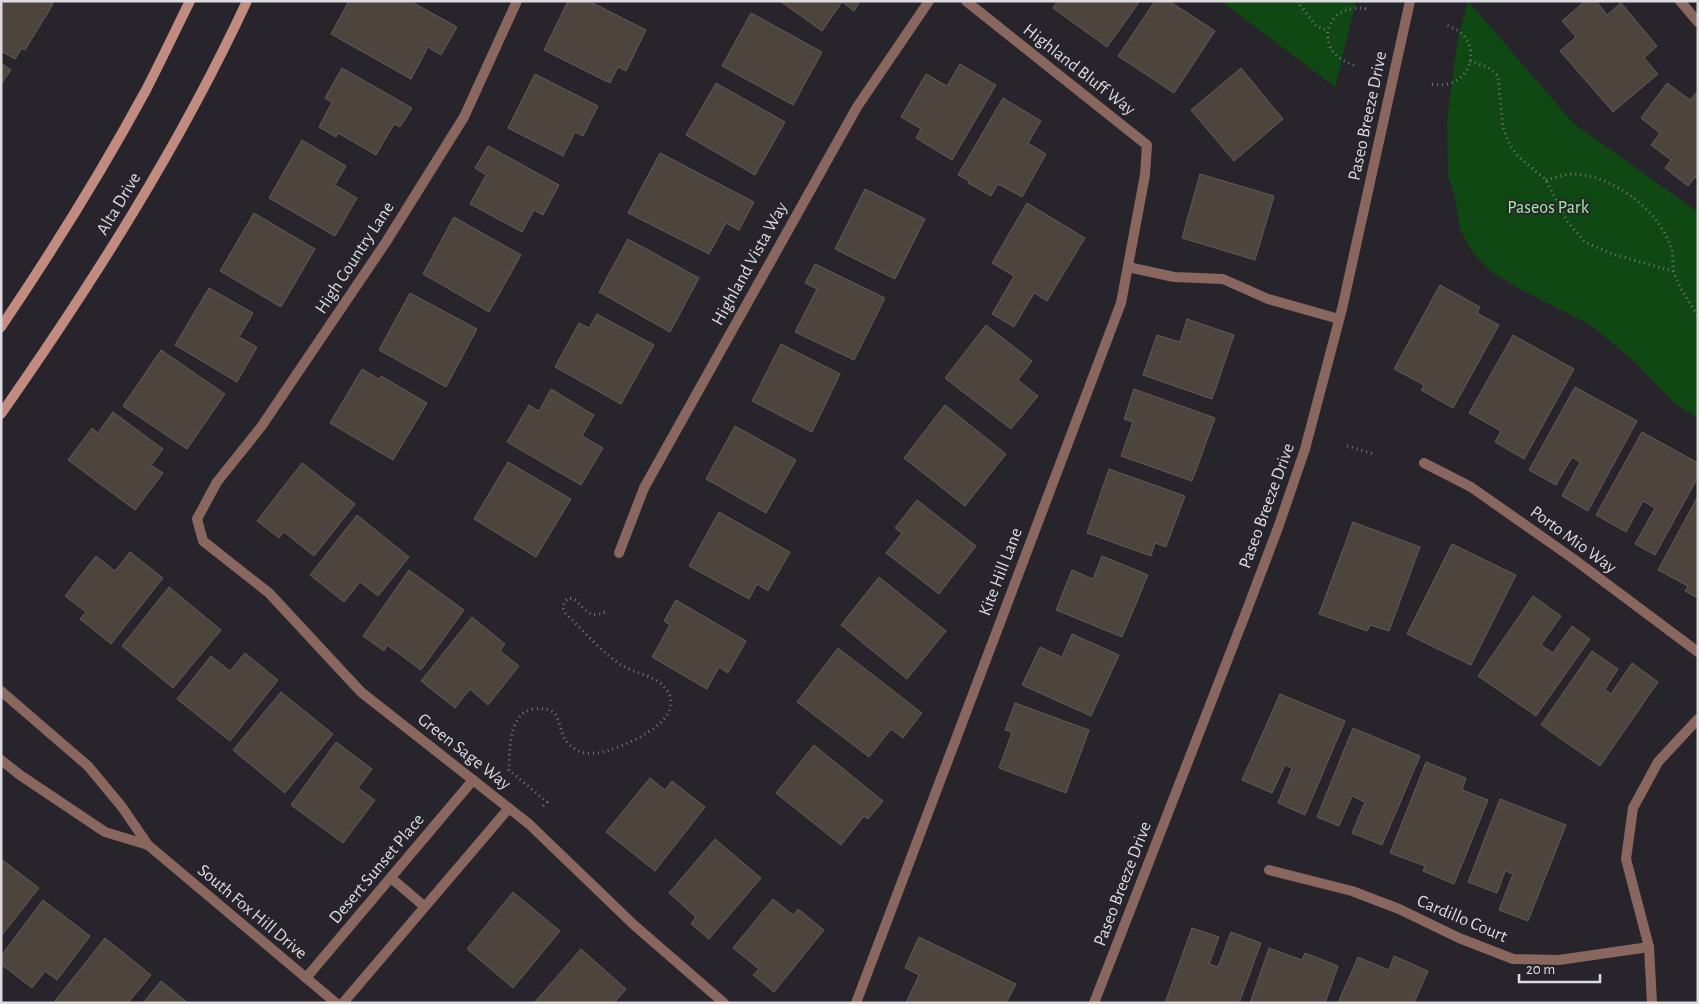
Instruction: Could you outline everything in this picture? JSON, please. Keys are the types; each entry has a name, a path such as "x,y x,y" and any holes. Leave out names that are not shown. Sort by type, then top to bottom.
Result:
{"main road":[{"name":"Alta Drive","path":"1,326 47,258 114,147 190,1"},
{"name":"Alta Drive","path":"1,414 83,294 134,211 203,88 247,1"}],"street":[{"name":"High Country Lane","path":"197,519 217,482 261,427 386,242 464,117 517,1"},
{"name":"Highland Vista Way","path":"619,553 644,488 852,116 929,1"},
{"name":"Highland Bluff Way","path":"966,1 1147,145"},
{"name":"Paseo Breeze Drive","path":"1094,1003 1279,525 1305,449 1340,319 1410,1"},
{"path":"1680,1 1698,22"},
{"name":"Kite Hill Lane","path":"856,1003 1121,303 1145,175 1147,145"},
{"path":"1128,267 1160,275 1223,279 1268,299 1340,319"},
{"name":"Porto Mio Way","path":"1424,463 1471,487 1698,652"},
{"name":"Green Sage Way","path":"197,519 203,541 269,593 361,692 529,824 634,925 724,1003"},
{"name":"South Fox Hill Drive","path":"1,691 88,766 122,807 148,846 336,1003"},
{"path":"1652,1003 1648,947 1626,859 1633,808 1658,762 1698,718"},
{"name":"South Fox Hill Drive","path":"1,760 20,775 105,832 148,846"},
{"name":"Desert Sunset Place","path":"306,978 473,780"},
{"path":"343,1003 509,808"},
{"name":"Cardillo Court","path":"1269,870 1352,890 1399,909 1459,938 1513,959 1559,960 1648,947"},
{"path":"391,878 424,906"}],"path":[{"path":"1296,1 1316,26 1328,31"},
{"path":"1354,65 1337,58 1328,42 1328,31 1338,14 1347,8 1366,8"},
{"path":"1432,84 1441,86 1452,84 1466,71 1470,61 1471,51 1463,34 1454,27 1444,25"},
{"path":"1470,61 1488,67 1498,76 1503,128 1510,145 1518,156 1546,180 1567,221 1586,242 1612,254 1673,271"},
{"path":"1546,180 1571,174 1584,176 1610,184 1633,198 1652,216 1660,227 1672,252 1673,271 1681,289 1698,316"},
{"path":"1347,446 1374,454"},
{"path":"543,806 547,802 509,770 512,734 520,715 539,708 555,713 561,734 566,742 574,749 584,753 597,753 629,742 658,727 671,710 672,701 664,686 657,680 623,666 613,659 566,614 563,608 568,598 574,599 591,615 598,615 604,612"}],"green space":[{"path":"1221,1 1356,1 1335,87"},
{"name":"Paseos Park","path":"1468,1 1574,124 1698,212 1698,418 1673,402 1635,362 1592,326 1493,273 1473,253 1460,229 1456,202 1448,176 1447,120 1458,38"}],"building":[{"path":"1,1 49,1 53,4 25,50 22,48 15,59 1,51"},
{"path":"349,1 410,1 457,27 441,55 428,47 411,79 331,34"},
{"path":"568,1 589,1 646,30 626,71 618,67 610,83 544,50"},
{"path":"780,1 860,1 854,11 842,2 822,31"},
{"path":"1058,1 1140,1 1107,47 1053,8"},
{"path":"1155,1 1169,1 1215,31 1174,93 1118,56"},
{"path":"1585,1 1596,1 1607,15 1621,3 1657,46 1644,58 1658,74 1613,112 1560,51 1576,37 1562,21"},
{"path":"751,13 822,52 793,105 722,66"},
{"path":"1,63 11,70 1,84"},
{"path":"960,64 996,85 952,160 916,138 921,129 901,117 926,74 947,86"},
{"path":"342,68 412,108 400,127 394,124 376,155 338,133 336,137 319,127 332,102 325,98"},
{"path":"1241,68 1283,119 1234,161 1191,110"},
{"path":"535,74 598,106 583,136 575,132 563,156 508,128"},
{"path":"716,83 785,122 755,175 686,135"},
{"path":"1667,83 1690,100 1698,91 1698,179 1695,177 1688,186 1665,168 1671,160 1651,145 1660,133 1641,118"},
{"path":"1003,98 1041,121 1028,143 1046,154 1022,197 998,184 991,196 958,175"},
{"path":"302,140 346,166 335,185 357,198 335,236 269,198"},
{"path":"488,146 559,185 543,215 534,210 522,232 470,204 486,175 475,168"},
{"path":"660,153 754,202 739,230 726,223 709,254 628,213"},
{"path":"1200,174 1274,196 1255,260 1182,238"},
{"path":"865,189 925,219 895,279 835,249"},
{"path":"1027,203 1085,238 1047,301 1034,293 1014,327 992,314 1014,276 992,263"},
{"path":"254,213 315,249 281,307 220,271"},
{"path":"454,217 521,255 489,312 423,274"},
{"path":"628,239 699,278 670,332 599,292"},
{"path":"815,264 885,298 854,360 795,332 817,289 805,283"},
{"path":"1440,285 1480,307 1477,313 1499,325 1453,408 1421,390 1424,385 1394,369"},
{"path":"209,288 253,313 239,337 257,347 237,382 175,345"},
{"path":"410,293 477,329 446,387 379,350"},
{"path":"597,314 654,345 621,404 555,367 579,323 589,328"},
{"path":"1187,319 1234,335 1212,399 1143,375 1157,335 1180,342"},
{"path":"986,325 1032,361 1018,380 1038,396 1011,429 945,378"},
{"path":"1513,335 1574,369 1524,459 1495,442 1501,431 1469,413"},
{"path":"781,344 840,374 812,432 752,401"},
{"path":"161,350 225,394 187,449 123,406"},
{"path":"362,369 379,379 381,376 427,403 393,460 330,423"},
{"path":"1575,387 1637,421 1588,511 1562,496 1580,462 1572,457 1556,485 1529,470"},
{"path":"551,389 594,415 582,436 603,448 581,485 507,442 529,405 539,411"},
{"path":"1134,389 1215,418 1192,481 1121,456 1133,422 1124,419"},
{"path":"945,405 1006,454 965,506 904,458"},
{"path":"113,412 163,449 151,465 163,473 135,510 68,460 92,428 98,433"},
{"path":"735,426 796,460 766,513 706,479"},
{"path":"1642,432 1698,463 1698,477 1655,555 1635,544 1655,508 1643,501 1626,532 1596,515"},
{"path":"508,462 571,499 536,557 474,519"},
{"path":"302,463 355,504 314,556 284,532 279,538 257,521"},
{"path":"1109,469 1185,496 1166,547 1155,543 1151,556 1087,533"},
{"path":"1698,496 1698,598 1685,591 1688,586 1658,570"},
{"path":"917,500 976,546 939,594 886,553 902,533 895,528"},
{"path":"719,512 790,552 768,591 757,584 749,599 689,566"},
{"path":"357,515 409,557 378,596 360,582 344,602 310,575"},
{"path":"1353,522 1420,547 1389,631 1370,625 1367,631 1319,614"},
{"path":"1452,544 1516,575 1471,665 1407,634"},
{"path":"130,552 163,578 111,644 80,619 86,612 65,596 96,556 115,571"},
{"path":"1102,556 1148,575 1122,637 1056,610 1072,570 1093,579"},
{"path":"409,570 464,610 421,670 387,645 384,651 363,636"},
{"path":"879,577 946,631 907,679 841,625"},
{"path":"169,587 221,630 173,688 122,646"},
{"path":"1533,596 1561,616 1541,645 1553,653 1572,626 1590,639 1536,716 1478,676"},
{"path":"676,600 746,641 728,673 719,667 707,689 652,657 670,625 664,621"},
{"path":"472,617 505,644 500,651 519,666 488,705 470,689 455,708 421,681"},
{"path":"1072,634 1119,655 1091,716 1022,685 1040,647 1062,657"},
{"path":"838,648 922,713 903,738 891,729 869,757 797,702"},
{"path":"1592,651 1618,669 1605,689 1611,694 1632,663 1658,682 1600,766 1541,725"},
{"path":"245,653 278,680 230,741 177,699 211,656 230,671"},
{"path":"281,692 333,734 285,793 233,750"},
{"path":"1280,694 1345,721 1305,815 1278,803 1292,768 1285,765 1272,793 1242,780"},
{"path":"1015,703 1089,730 1066,793 999,768 1012,732 1005,730"},
{"path":"1353,728 1420,756 1382,845 1352,833 1365,802 1352,796 1339,826 1317,817"},
{"path":"336,742 372,769 358,788 375,800 343,843 291,805"},
{"path":"814,745 883,801 868,819 864,816 841,845 776,793"},
{"path":"1426,762 1466,778 1462,790 1488,800 1454,884 1423,871 1425,866 1390,853"},
{"path":"650,778 665,790 672,781 705,807 655,871 606,832"},
{"path":"1500,799 1566,825 1528,921 1499,910 1513,874 1505,871 1497,893 1468,882"},
{"path":"715,839 761,878 709,939 691,924 696,917 669,893"},
{"path":"1,859 39,888 1,936"},
{"path":"513,892 560,931 513,988 467,949"},
{"path":"773,899 793,915 798,909 824,930 774,992 753,975 759,969 733,948"},
{"path":"43,900 90,936 57,980 45,971 32,988 1,964 1,956"},
{"path":"1192,928 1219,937 1209,964 1218,967 1231,932 1261,943 1239,1003 1165,1003"},
{"path":"919,937 1016,984 1006,1003 906,1003 919,975 905,968"},
{"path":"105,938 151,975 128,1003 58,1003 55,1001"},
{"path":"1269,948 1302,960 1305,953 1338,966 1325,1003 1250,1003"},
{"path":"581,949 626,989 614,1003 534,1003"},
{"path":"1394,956 1428,971 1414,1003 1338,1003 1358,957 1389,970"},
{"path":"161,981 188,1003 143,1003"}]}
